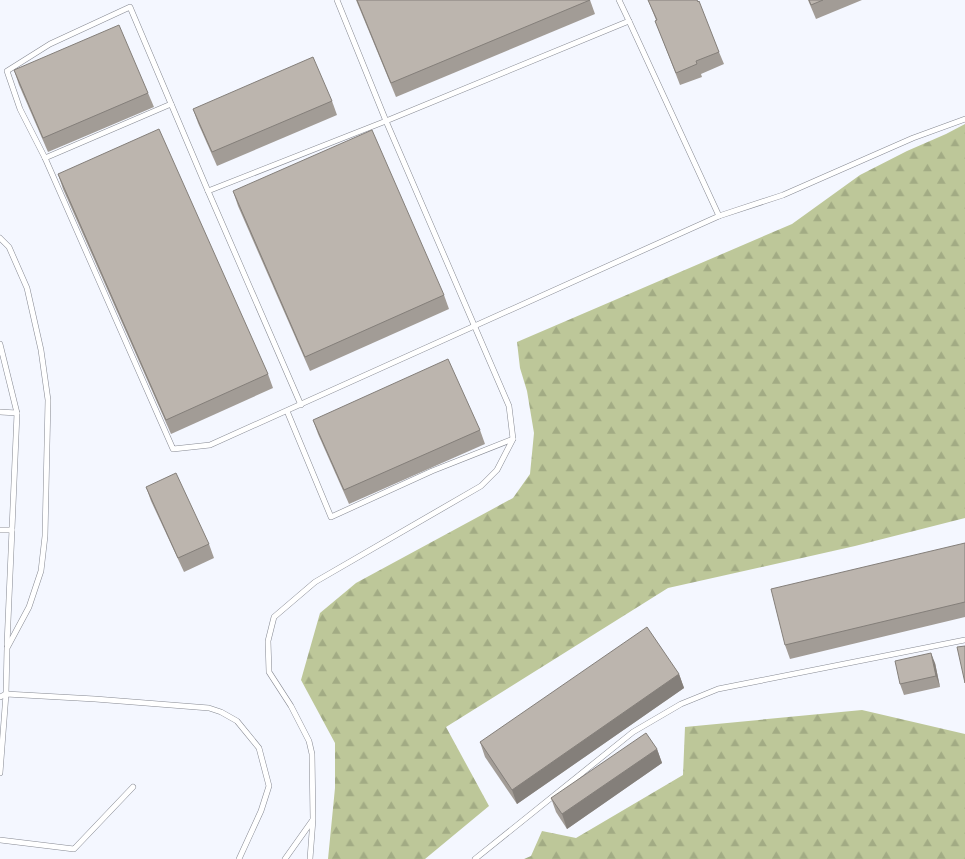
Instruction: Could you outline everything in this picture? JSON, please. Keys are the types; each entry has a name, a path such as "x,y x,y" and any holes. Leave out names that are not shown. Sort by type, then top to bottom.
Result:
{"lane":[{"path":"310,859 313,819 312,754 309,741 291,706 269,672 268,641 274,617 315,582 481,486 497,470 513,439 509,406 386,121 337,0"},
{"path":"619,0 719,216"},
{"path":"301,405 130,7 50,44 7,71 20,109 45,158 173,449 210,445 301,405 719,216 783,195 913,138 965,118"},
{"path":"208,191 386,121 629,21"},
{"path":"45,158 171,104"},
{"path":"0,238 9,247 27,288 41,350 48,400 45,536 41,571 29,606 7,648"},
{"path":"0,344 17,413 6,694 0,773"},
{"path":"287,411 332,517 432,470 513,439"},
{"path":"0,412 17,413"},
{"path":"0,530 12,530"},
{"path":"475,859 633,732 681,704 718,689 965,640"},
{"path":"0,697 6,694 209,708 237,721 259,748 269,786 261,811 239,859"},
{"path":"0,840 74,848 132,787"},
{"path":"285,859 313,819"}],"green space":[{"path":"965,124 965,518 855,546 668,588 446,727 489,806 425,859 328,859 335,788 335,743 301,680 320,613 356,583 513,498 530,474 534,433 527,391 520,368 517,342 792,224 860,175"},
{"path":"862,710 965,734 965,859 524,859 531,856 542,831 576,838 683,775 685,727"}],"building":[{"path":"357,0 590,0 391,83"},
{"path":"648,0 699,1 719,52 696,61 697,64 676,73"},
{"path":"809,0 823,0 811,5"},
{"path":"119,25 148,93 43,138 14,70"},
{"path":"313,57 332,101 212,152 193,109"},
{"path":"159,129 268,374 166,420 58,174"},
{"path":"372,130 444,295 305,357 233,191"},
{"path":"448,359 480,430 344,490 313,420"},
{"path":"176,473 209,544 178,558 146,487"},
{"path":"965,543 965,602 785,645 771,589"},
{"path":"647,627 679,674 512,790 480,742"},
{"path":"965,646 965,683 957,647"},
{"path":"931,653 936,676 900,684 895,661"},
{"path":"646,733 657,749 562,814 551,798"}]}
